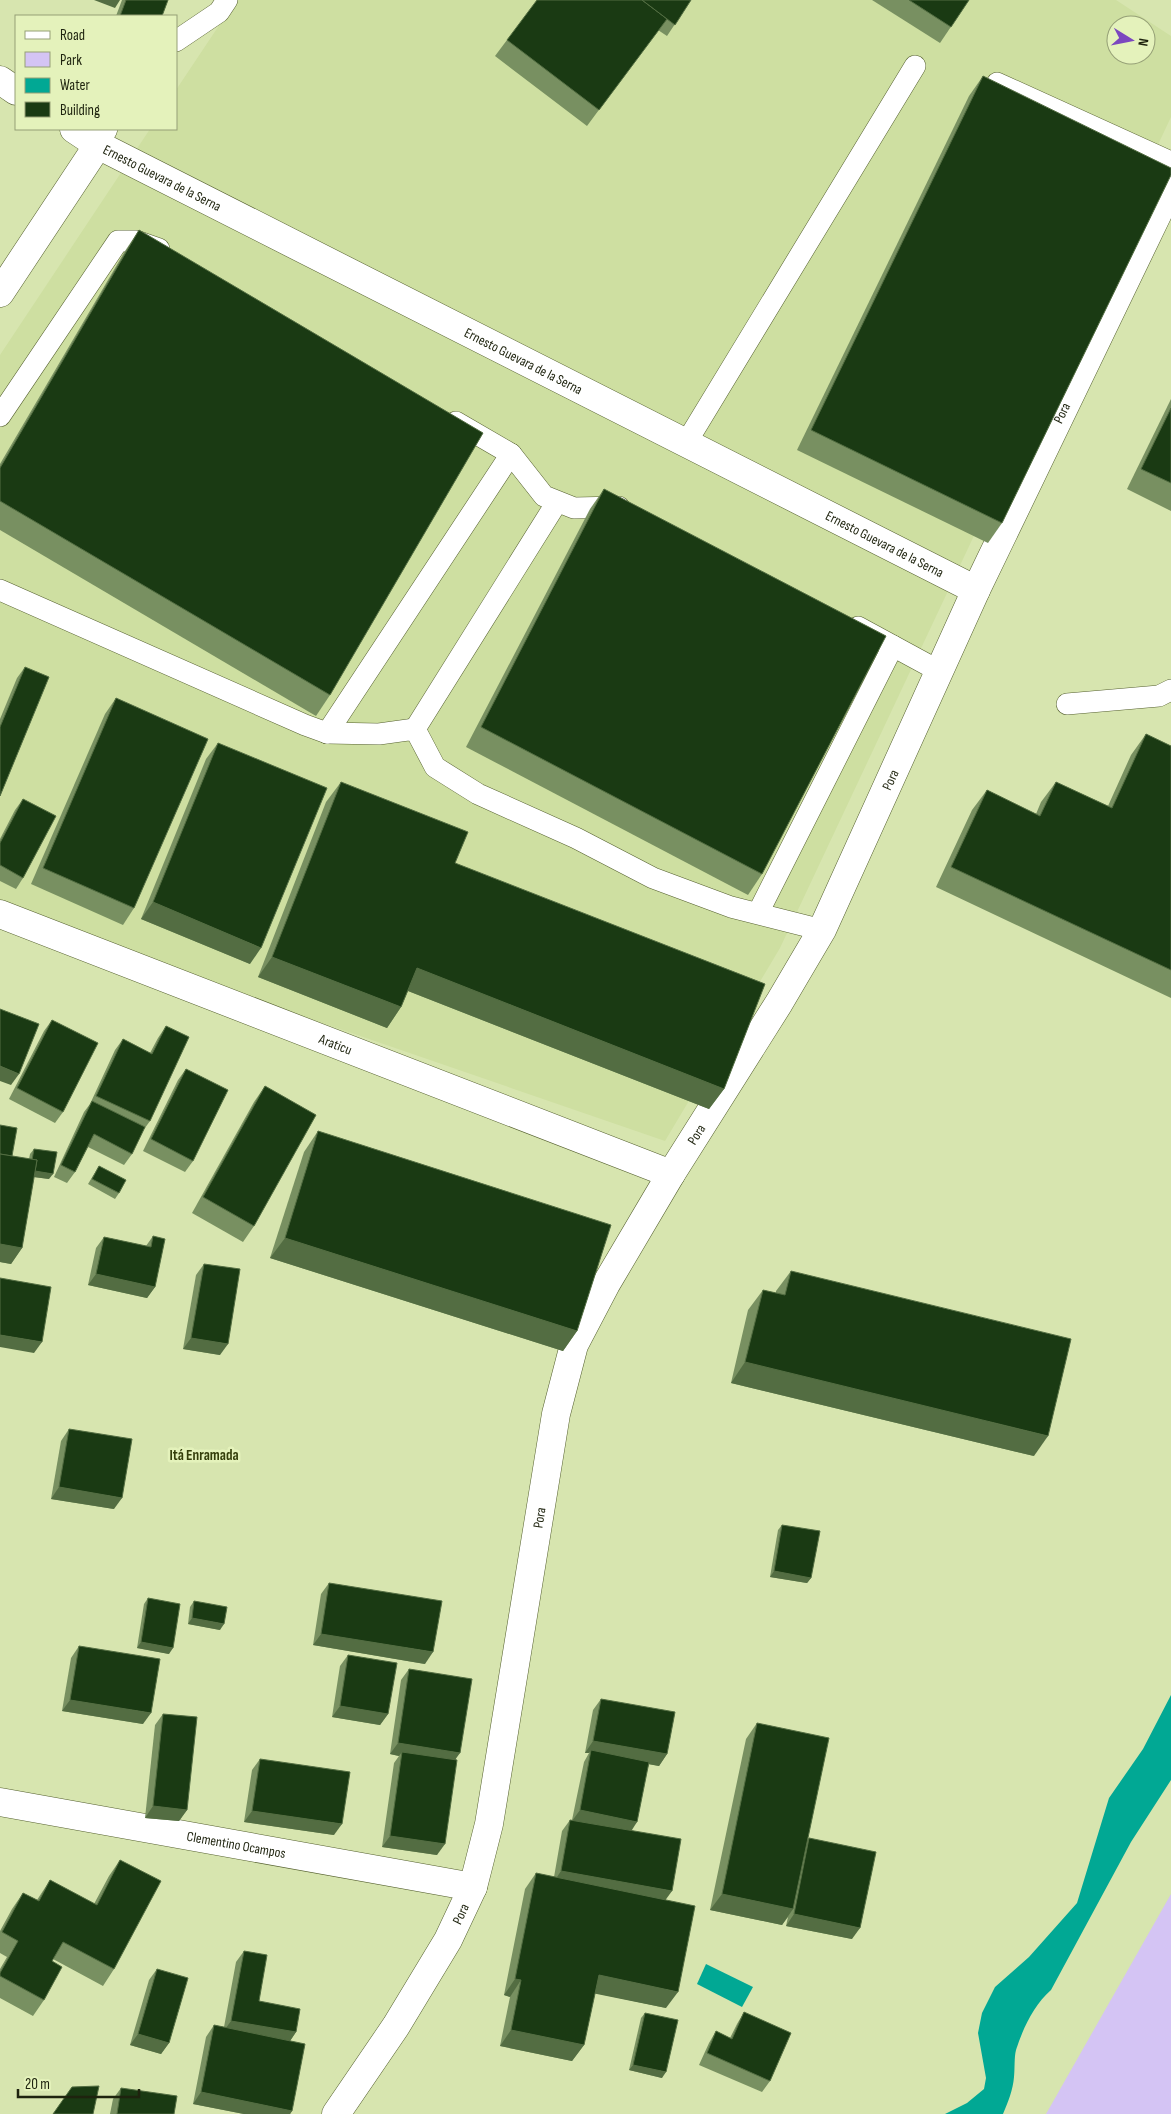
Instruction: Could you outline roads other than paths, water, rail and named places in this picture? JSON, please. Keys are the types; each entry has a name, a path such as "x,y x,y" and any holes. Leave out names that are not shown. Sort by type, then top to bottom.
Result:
{"street":[{"path":"0,80 15,90"},
{"name":"Ernesto Guevara de la Serna","path":"78,130 102,137 686,443 976,590"},
{"path":"0,293 102,137"},
{"name":"Pora","path":"336,2114 396,2026 448,1940 473,1887 489,1824 556,1414 574,1345 606,1284 822,930 976,590 1171,186"},
{"name":"Araticu","path":"0,914 672,1174"},
{"name":"Clementino Ocampos","path":"0,1802 473,1887"}],"lane":[{"path":"178,40 219,12 227,0"},
{"path":"686,443 914,66"},
{"path":"997,83 1171,162"},
{"path":"0,416 118,241 136,241 157,248 174,257"},
{"path":"435,410 511,454 544,496 574,508 619,507 637,512"},
{"path":"327,732 511,454"},
{"path":"415,730 557,502"},
{"path":"0,590 305,725 327,732 379,734 415,730"},
{"path":"841,618 940,671"},
{"path":"758,913 893,646"},
{"path":"1067,704 1159,696 1171,690"},
{"path":"415,730 435,767 478,794 576,838 653,878 731,907 822,930"}],"water":[{"path":"1171,1695 1171,1780 1131,1842 1051,1990 1034,2010 1026,2025 1016,2050 1013,2087 1003,2114 945,2114 967,2103 984,2089 986,2078 978,2033 982,2013 995,1987 1029,1957 1077,1903 1109,1798 1143,1749"},
{"path":"706,1964 753,1987 742,2007 697,1984"}],"district":[{"name":"Itá Enramada","path":"204,1455"}]}
